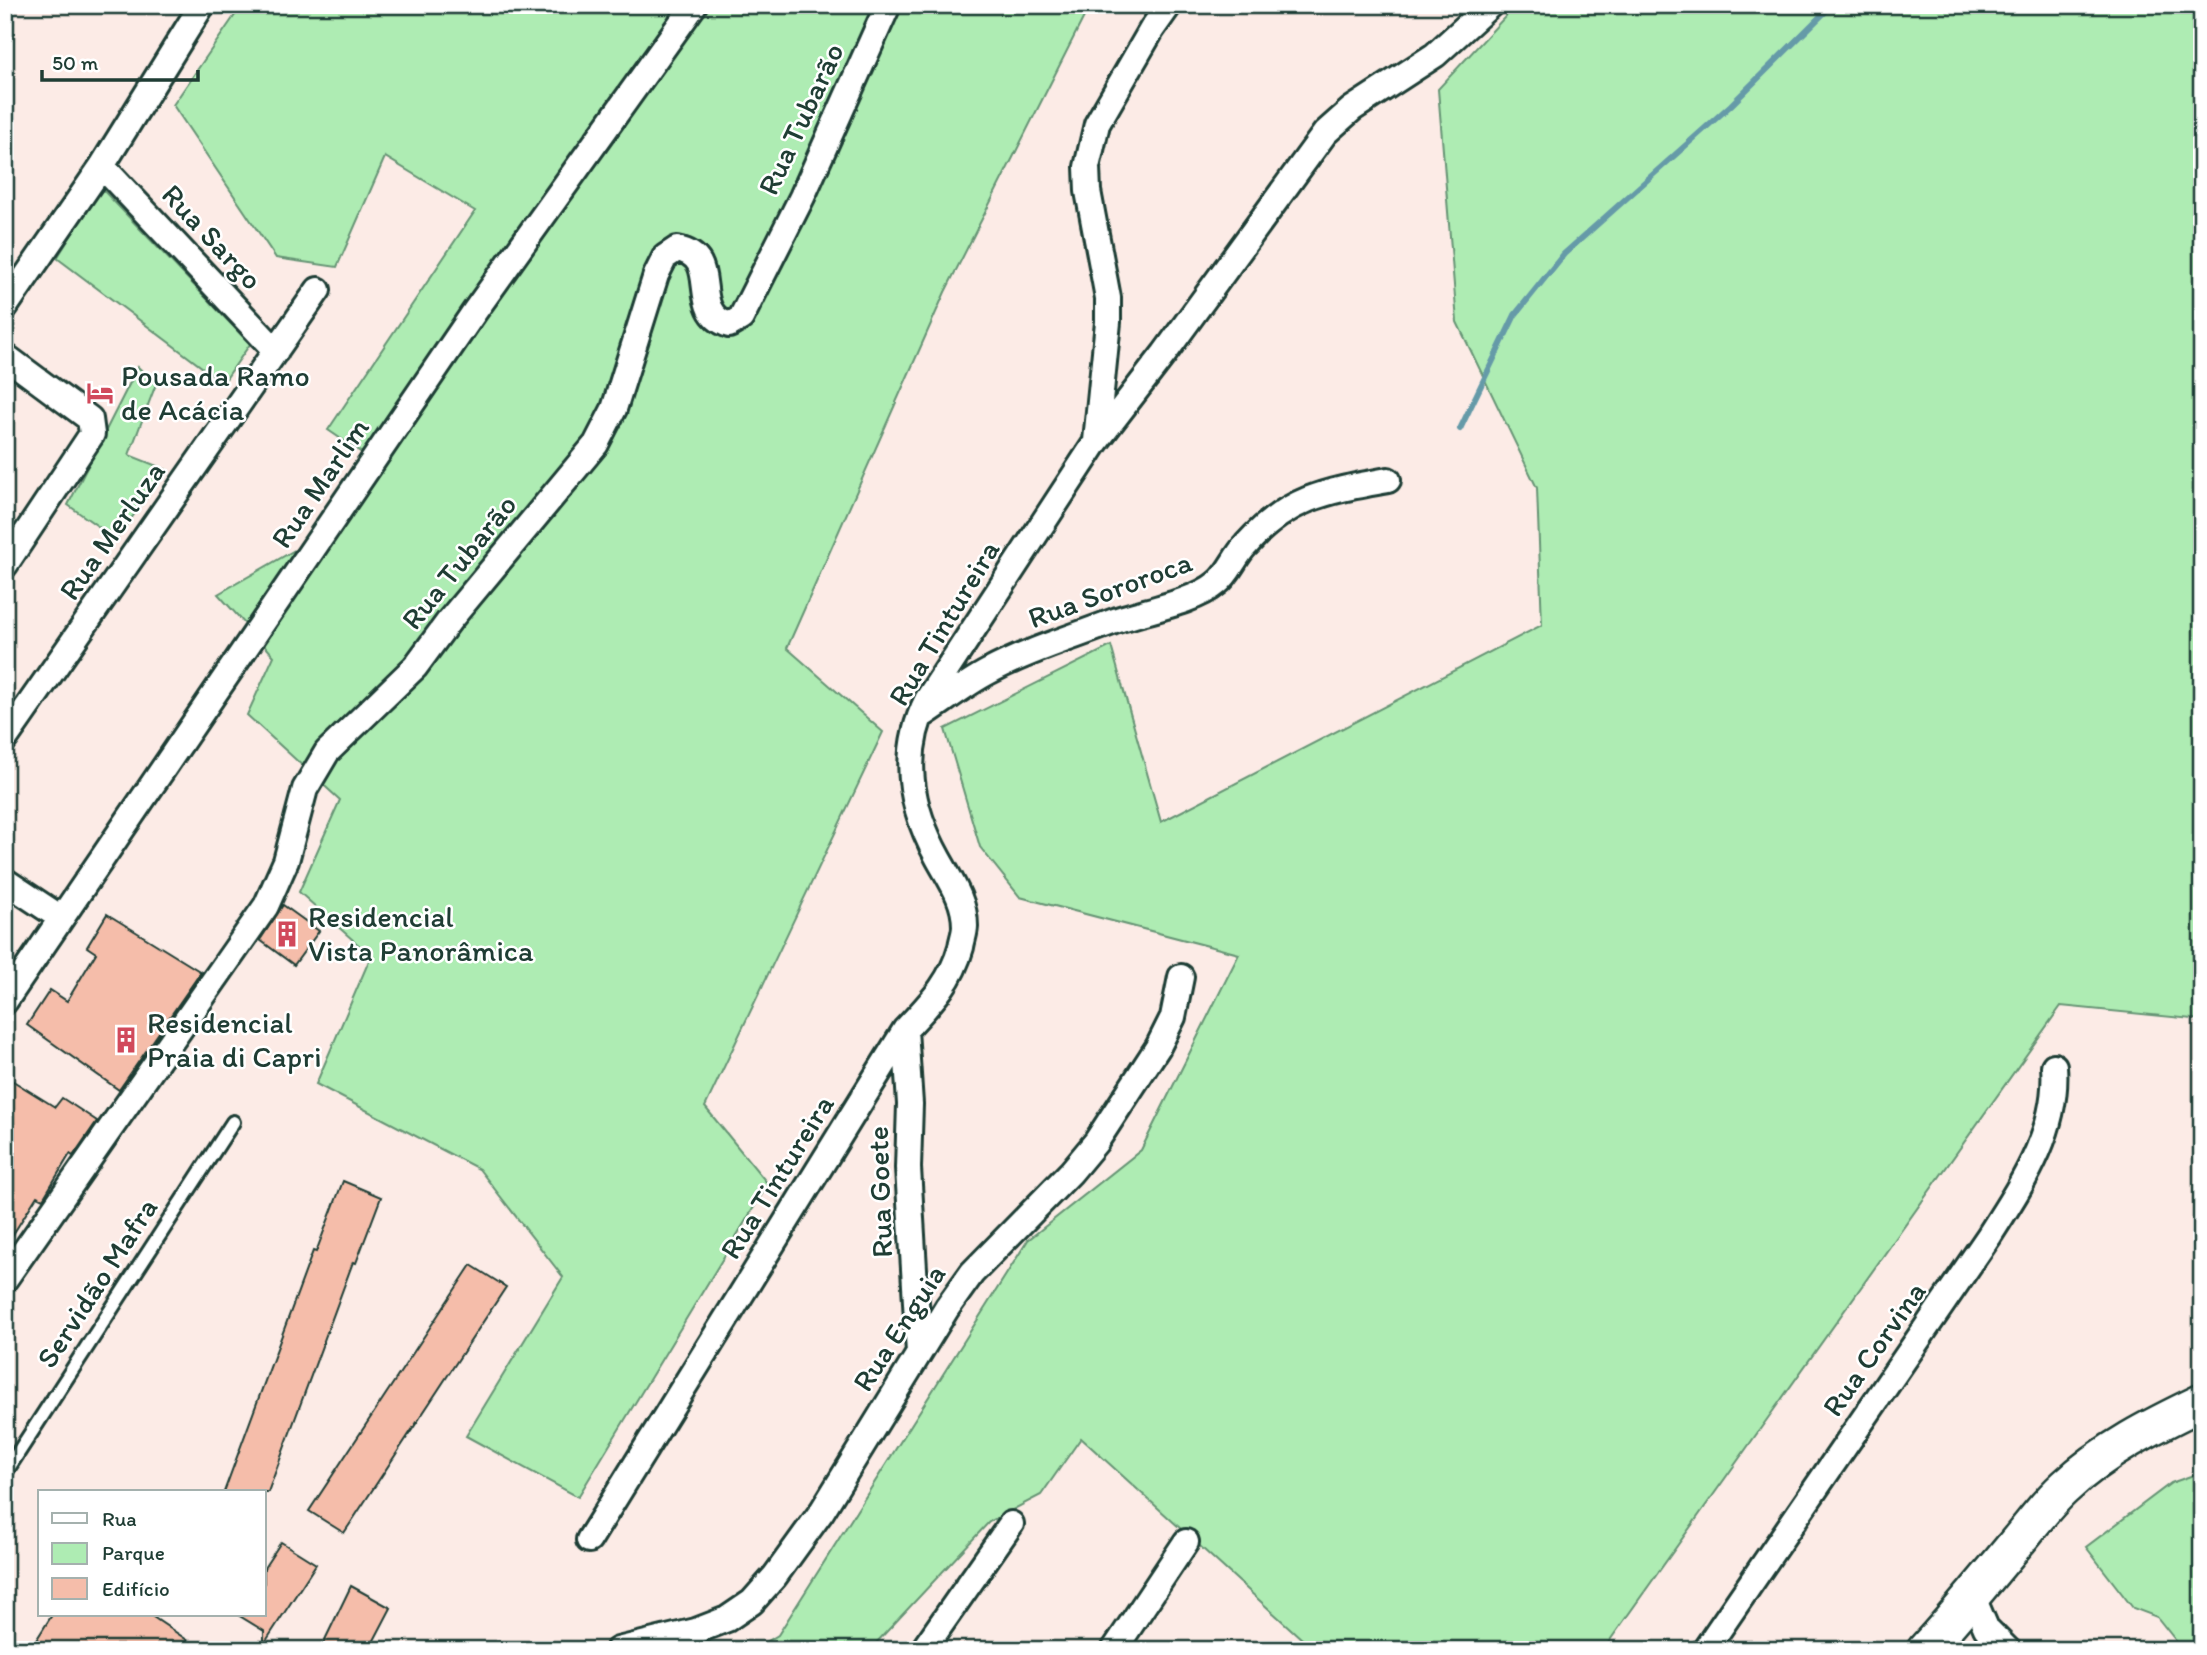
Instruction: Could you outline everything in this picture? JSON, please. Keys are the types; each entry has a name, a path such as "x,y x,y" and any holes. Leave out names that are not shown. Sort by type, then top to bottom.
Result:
{"main road":[{"path":"1925,1650 2066,1485 2154,1425 2202,1402"},
{"path":"2154,1425 2202,1412"}],"street":[{"path":"5,307 102,166 202,5"},
{"name":"Rua Marlim","path":"5,1002 475,311 694,5"},
{"name":"Rua Tubarão","path":"5,1279 266,906 286,861 305,789 327,752 415,667 596,444 614,409 656,275 665,257 677,249 688,251 697,258 703,275 708,307 716,320 729,325 741,318 802,197 888,5"},
{"path":"1096,442 1108,298 1088,191 1087,167 1097,124 1152,29 1169,5"},
{"name":"Rua Tintureira","path":"589,1540 905,1030 942,990 957,962 966,928 961,900 929,842 916,811 911,776 912,742 918,719 938,682 1096,442 1164,354 1325,132 1352,109 1435,55 1490,5"},
{"name":"Rua Sargo","path":"102,166 276,351"},
{"name":"Rua Merluza","path":"5,739 318,290"},
{"path":"5,356 90,418 92,434 5,565"},
{"name":"Rua Sororoca","path":"918,719 986,673 1021,656 1116,621 1169,605 1218,583 1268,521 1294,505 1328,492 1388,480"},
{"path":"5,881 61,918"},
{"name":"Rua Enguia","path":"618,1650 696,1632 727,1619 752,1602 775,1576 822,1511 919,1353 972,1273 1071,1172 1096,1142 1158,1046 1172,1017 1181,977"},
{"name":"Rua Goete","path":"905,1030 910,1104 908,1168 919,1353"},
{"name":"Rua Corvina","path":"1705,1650 2019,1189 2041,1144 2053,1109 2056,1086 2054,1066"},
{"path":"923,1650 1011,1524"},
{"path":"1114,1650 1186,1542"},
{"path":"1972,1595 1986,1628 2008,1650"}],"lane":[{"name":"Servidão Mafra","path":"5,1473 233,1122"}],"green space":[{"path":"242,5 1090,5 945,292 787,648 883,732 705,1107 768,1184 578,1497 466,1436 563,1277 479,1169 316,1084 371,956 299,892 340,800 247,715 274,656 218,594 347,520 378,464 328,430 475,211 385,157 337,267 276,258 173,105"},
{"path":"1516,5 2202,5 2202,1020 2061,1006 1603,1650 1314,1650 1081,1438 1041,1495 989,1522 867,1650 753,1650 778,1635 1028,1240 1141,1150 1239,954 1020,897 980,847 945,729 1111,646 1161,822 1542,625 1537,488 1457,322 1438,89"},
{"path":"101,188 250,344 223,383 57,258"},
{"path":"138,367 156,384 129,455 167,470 116,539 68,505"},
{"path":"2202,1472 2202,1650 2180,1650 2180,1646 2157,1617 2133,1608 2086,1547 2171,1483"}],"building":[{"name":"Residencial Vista Panorâmica","path":"283,905 319,931 294,965 260,940"},
{"path":"107,914 201,972 119,1090 27,1025 50,990 67,1001 96,953 87,947"},
{"path":"5,1076 55,1107 62,1098 97,1121 73,1156 70,1154 43,1199 37,1196 5,1247"},
{"path":"343,1181 381,1197 356,1263 353,1262 268,1492 225,1490 313,1251 316,1252"},
{"path":"471,1265 506,1287 344,1533 309,1511"},
{"path":"281,1542 316,1564 264,1644 264,1631 240,1616 266,1616 266,1565"},
{"path":"351,1586 391,1608 369,1650 320,1650"},
{"path":"51,1616 151,1616 202,1650 30,1650"}],"waterway":[{"path":"1460,429 1515,315 1564,254 1731,105 1832,5"}],"place":[{"name":"Pousada Ramo de Acácia","path":"100,393"},
{"name":"Residencial Vista Panorâmica","path":"287,934"},
{"name":"Residencial Praia di Capri","path":"126,1040"}]}
